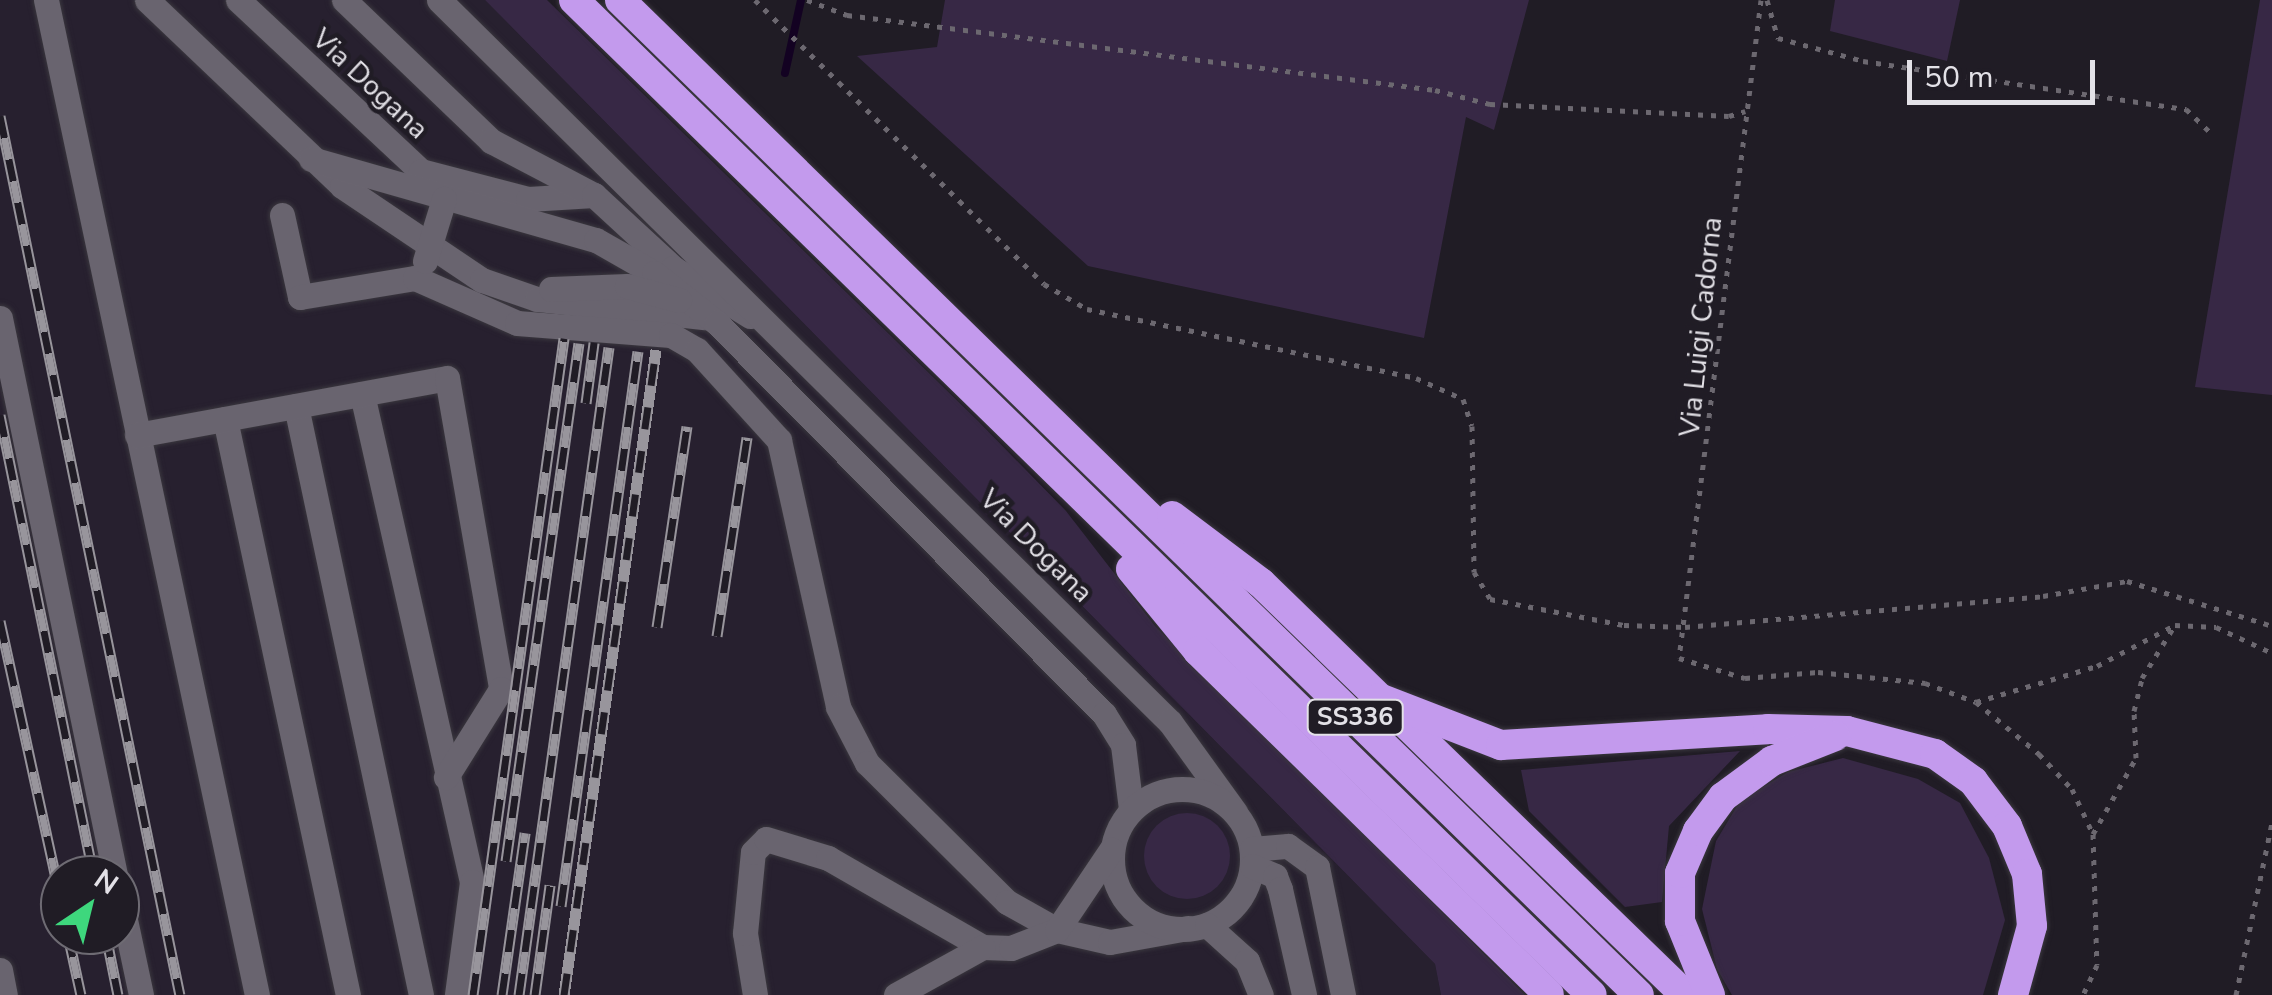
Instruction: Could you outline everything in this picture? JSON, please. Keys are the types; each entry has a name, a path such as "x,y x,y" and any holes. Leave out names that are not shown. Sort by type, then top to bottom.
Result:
{"highway":[{"name":"SS336","path":"574,0 1592,995"},
{"name":"SS336","path":"620,0 1639,995"},
{"path":"1070,439 1261,583 1685,995"},
{"path":"1044,461 1198,652 1549,995"},
{"path":"1378,698 1502,744 1768,729 1847,732 1934,754 1973,781 2007,826 2027,874 2032,926 2012,995"},
{"path":"1710,995 1680,922 1680,873 1698,831 1722,797 1772,761 1847,732"}],"street":[{"path":"46,0 257,995"},
{"path":"147,0 311,159 432,248 511,292 562,303 682,310 717,323"},
{"name":"Via Dogana","path":"238,0 421,171 528,199 594,195"},
{"name":"Via Dogana","path":"344,0 491,140 594,195 673,268 780,333"},
{"name":"Via Dogana","path":"439,0 1170,722 1236,812 1252,857 1275,876 1304,995"},
{"path":"635,0 657,36"},
{"path":"311,159 596,240 654,273 717,323 1104,714 1123,745 1131,809"},
{"path":"415,278 432,248 444,199"},
{"path":"282,215 300,297 415,278 518,323 672,336 687,343 772,428 796,511 844,725 867,763 1007,902 1057,930 1110,942 1198,926 1235,905 1252,857 1288,846 1317,867 1343,995"},
{"path":"0,318 112,855"},
{"path":"137,435 447,378 501,689 446,777"},
{"path":"362,394 472,882 457,995"},
{"path":"296,406 421,995"},
{"path":"226,419 348,995"},
{"path":"896,995 982,947 1026,944 1057,930 1111,850 1131,809 1161,791 1186,788 1216,797 1236,812"},
{"path":"755,995 748,900 752,852 766,839 828,858 982,947"},
{"path":"1111,850 1125,902 1170,928 1198,926 1247,961 1261,995"},
{"path":"133,955 141,995"},
{"path":"0,970 5,995"}],"path":[{"path":"755,0 1044,284 1087,309 1416,378 1462,399 1472,426 1474,572 1490,598 1624,625 1684,627 2043,596 2127,581 2272,626"},
{"path":"806,0 847,15 1435,90 1490,104 1729,116 1745,110"},
{"path":"1764,0 1778,38 1862,62 2186,109 2211,132"},
{"name":"Via Luigi Cadorna","path":"1679,658 1745,110 1764,0"},
{"path":"1976,702 2097,666 2175,625 2216,627 2272,654"},
{"path":"2093,834 2136,758 2134,711 2142,678 2175,625"},
{"path":"2236,995 2272,822"}],"shaded area":[{"path":"0,0 485,0 1435,964 1441,995 0,995"},
{"path":"485,0 547,0 978,421 1066,511 1155,626 1525,995 1441,995 1435,964"},
{"path":"945,0 1529,0 1494,130 1466,117 1424,338 1088,266 857,56 937,47"},
{"path":"1835,0 1960,0 1947,61 1830,31"},
{"path":"2260,0 2272,0 2272,395 2195,387"},
{"path":"1740,751 1669,826 1662,902 1625,907 1529,811 1521,770"},
{"path":"1843,758 1918,779 1960,803 1989,858 2005,920 1983,995 1732,995 1717,969 1702,909 1716,841 1740,801 1788,772"},
{"path":"1187,813 1217,826 1230,856 1217,886 1187,899 1157,886 1144,856 1157,826"}],"waterway":[{"path":"785,73 801,0"}],"railway":[{"path":"0,116 180,995"},
{"path":"473,995 564,338"},
{"path":"506,861 579,343"},
{"path":"586,403 594,343"},
{"path":"519,995 609,347"},
{"path":"564,995 656,350"},
{"path":"561,906 638,351"},
{"path":"0,415 90,855"},
{"path":"657,627 687,426"},
{"path":"717,636 747,437"},
{"path":"0,621 51,855"},
{"path":"502,995 525,833"},
{"path":"535,995 550,885"},
{"path":"72,955 81,995"},
{"path":"110,955 118,995"}]}
